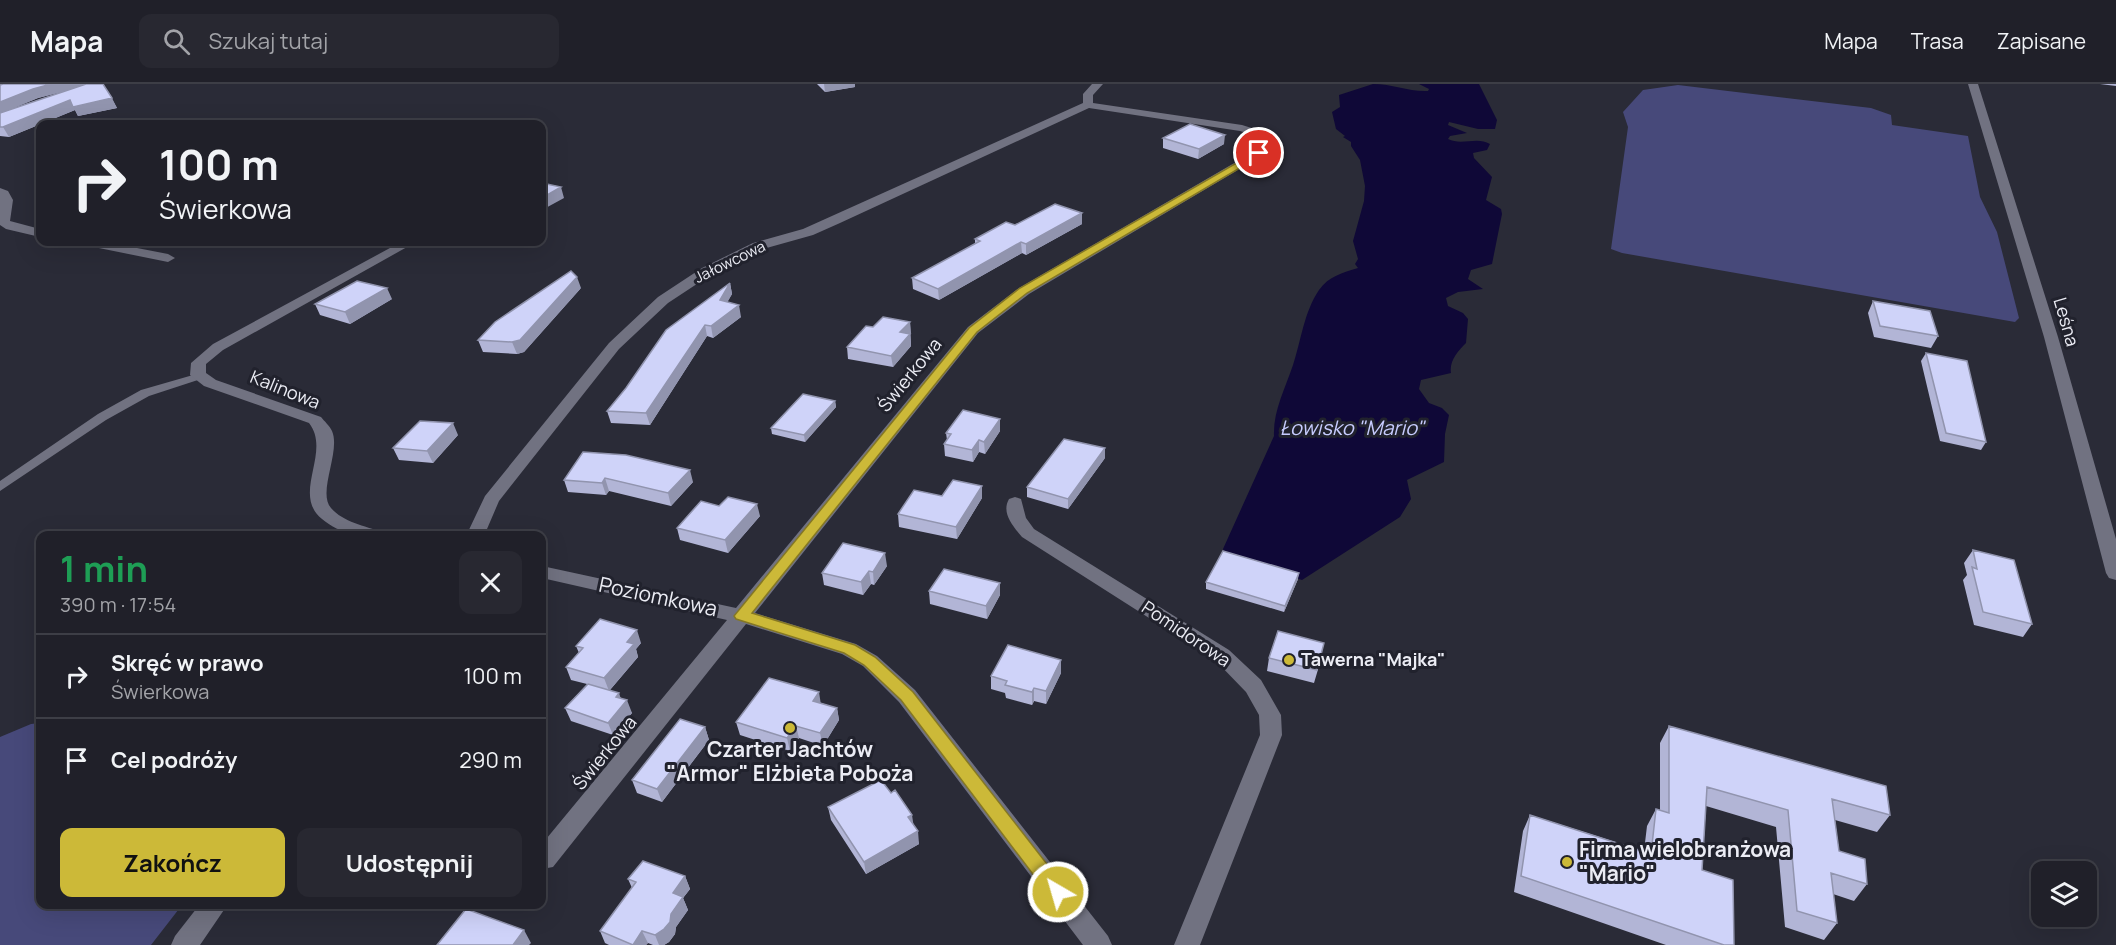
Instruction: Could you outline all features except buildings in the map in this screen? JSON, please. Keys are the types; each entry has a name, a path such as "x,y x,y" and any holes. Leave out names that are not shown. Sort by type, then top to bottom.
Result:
{"street":[{"path":"1088,105 1088,94 1098,84"},
{"name":"Leśna","path":"1973,84 2050,337 2116,573"},
{"name":"Jałowcowa","path":"477,531 491,500 533,447 615,346 663,300 707,271 758,246 808,232 1088,105"},
{"name":"Świerkowa","path":"546,857 973,330 1023,291 1259,153 1264,146 1264,140 1257,133 1242,128 1088,105"},
{"path":"0,192 7,200 4,222 10,226 36,232"},
{"path":"109,246 168,258"},
{"path":"200,376 199,363 218,347 403,246"},
{"name":"Kalinowa","path":"200,376 210,383 315,420 324,431 326,444 318,496 322,510 338,523 361,531"},
{"name":"Pomidorowa","path":"1015,503 1017,519 1028,533 1222,655 1254,686 1270,715 1271,735 1186,945"},
{"name":"Poziomkowa","path":"546,573 742,616 849,649 870,661 907,696 1099,945"},
{"path":"184,945 212,909"}],"lane":[{"path":"0,487 111,412 145,393 200,376"}],"shaded area":[{"path":"1678,85 1871,108 1891,115 1892,125 1968,136 1980,197 1997,232 2019,318 2015,322 1622,253 1611,249 1628,127 1623,112 1643,90"},
{"path":"36,723 36,909 179,909 151,945 0,945 0,737"}],"water":[{"name":"Łowisko \"Mario\"","path":"1373,84 1428,91 1429,89 1419,84 1479,84 1497,120 1495,129 1478,129 1449,122 1448,125 1467,133 1450,136 1448,139 1490,144 1487,150 1473,153 1474,158 1492,177 1486,200 1501,209 1502,214 1492,264 1471,270 1468,279 1483,289 1458,292 1446,298 1448,306 1463,313 1468,319 1466,343 1453,360 1451,373 1421,380 1419,389 1429,403 1442,408 1449,415 1445,434 1444,462 1407,480 1411,499 1400,517 1302,580 1226,557 1223,549 1274,436 1277,409 1293,365 1306,317 1314,299 1323,285 1332,278 1358,268 1355,264 1358,259 1353,241 1364,201 1365,186 1360,160 1351,142 1336,129 1332,112 1340,107 1339,95"}],"place":[{"name":"Tawerna \"Majka\"","path":"1289,660"},
{"name":"Czarter Jachtów \"Armor\" Elżbieta Poboża","path":"790,728"},
{"name":"Firma wielobranżowa \"Mario\"","path":"1567,862"}],"route":[{"path":"1058,892 907,696 870,661 849,649 742,616 973,330 1023,291 1259,153"}]}
